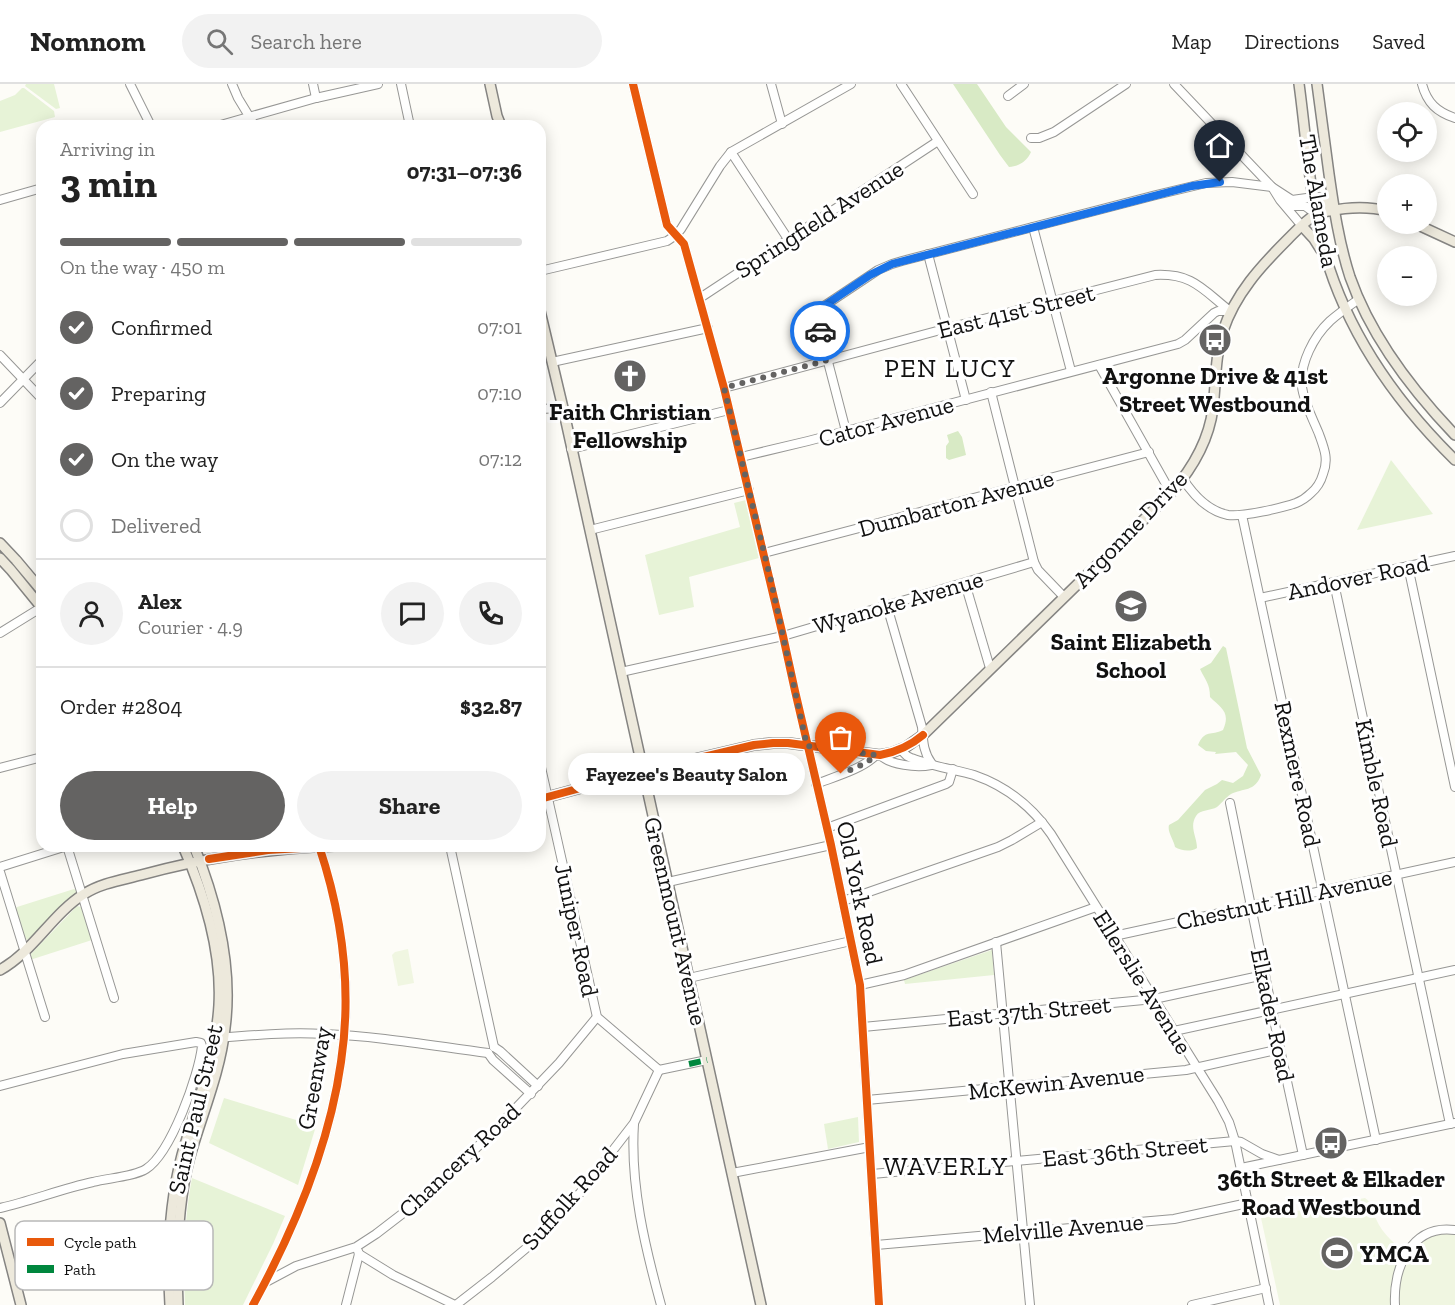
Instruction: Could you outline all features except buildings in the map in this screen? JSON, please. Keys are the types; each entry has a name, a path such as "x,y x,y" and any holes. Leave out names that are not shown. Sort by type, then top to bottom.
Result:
{"main road":[{"path":"490,84 496,120"},
{"name":"The Alameda","path":"1299,84 1316,214 1327,260 1345,309 1365,348 1390,385 1455,460"},
{"name":"The Alameda","path":"1317,84 1334,210 1346,264 1359,299 1392,358 1455,435"},
{"path":"1314,196 1324,199 1334,210"},
{"name":"Argonne Drive","path":"878,755 901,750 923,735 1183,479 1200,451 1210,426 1218,353 1230,311 1259,269 1316,214 1355,207 1377,209"},
{"path":"1302,226 1314,239 1327,260"},
{"path":"1437,234 1455,242"},
{"name":"Greenmount Avenue","path":"546,336 761,1305"},
{"path":"0,543 36,584"},
{"path":"0,558 36,600"},
{"path":"546,797 643,771 763,744 781,743 878,755"},
{"name":"Saint Paul Street","path":"188,852 195,862"},
{"name":"Saint Paul Street","path":"180,1221 185,1179 211,1091 219,1038 219,990 215,947 194,852"},
{"path":"0,970 25,952 82,895 109,884 195,862 248,852"},
{"name":"Saint Paul Street","path":"172,1221 182,1156 219,1038"},
{"path":"0,1223 15,1282"},
{"path":"17,1290 21,1305"},
{"name":"Saint Paul Street","path":"170,1290 170,1305"},
{"name":"Saint Paul Street","path":"178,1290 178,1305"}],"street":[{"path":"130,84 148,120"},
{"path":"232,84 251,120"},
{"path":"313,84 316,98"},
{"path":"236,120 378,84"},
{"path":"400,84 409,120"},
{"name":"Old York Road","path":"633,84 664,216 668,228 684,244 724,388 831,845 860,985 879,1305"},
{"path":"771,84 782,123"},
{"path":"546,270 667,241 681,230 731,152 851,84"},
{"path":"901,84 973,194"},
{"path":"1008,96 1024,84"},
{"path":"1032,138 1039,138 1054,132 1126,84"},
{"path":"1174,84 1272,187 1302,226"},
{"path":"1422,84 1426,97 1436,109 1455,118"},
{"name":"Springfield Avenue","path":"700,298 938,141"},
{"path":"731,152 788,239"},
{"path":"846,431 815,312 884,267 1192,186 1220,182 1272,187 1292,200 1314,196"},
{"path":"0,200 36,190"},
{"path":"1280,200 1289,205 1305,206 1316,214"},
{"path":"1033,227 1071,371"},
{"path":"928,254 966,400"},
{"name":"East 41st Street","path":"724,388 1144,278 1165,275 1197,283 1230,311"},
{"path":"1183,479 1197,498 1209,507 1230,515 1242,515 1296,503 1312,493 1326,465 1326,453 1303,392 1304,363 1319,333 1330,321 1359,299"},
{"name":"Cator Avenue","path":"741,458 1178,344 1214,313 1230,311"},
{"path":"552,362 708,328"},
{"path":"0,355 36,392"},
{"path":"1099,365 1171,493"},
{"path":"0,403 36,366"},
{"path":"991,392 1034,562 1038,570 1064,597"},
{"path":"546,409 563,408"},
{"path":"571,449 729,410"},
{"name":"Dumbarton Avenue","path":"764,553 1149,452"},
{"path":"590,530 749,490"},
{"name":"Rexmere Road","path":"1242,515 1376,1140"},
{"name":"Andover Road","path":"1260,598 1455,556"},
{"name":"Wyanoke Avenue","path":"621,672 783,636 1034,562"},
{"path":"1408,566 1455,787"},
{"path":"965,583 990,668"},
{"name":"Kimble Road","path":"1334,583 1452,1124"},
{"path":"816,784 859,767 878,755 893,762 922,766 933,765 926,754 922,726 887,606"},
{"path":"0,633 36,611"},
{"name":"Ellerslie Avenue","path":"901,750 907,756 986,780 1006,790 1026,805 1042,822 1197,1067 1232,1128 1269,1305"},
{"path":"0,768 36,759"},
{"path":"827,828 946,784 949,782 953,769"},
{"name":"Elkader Road","path":"1230,803 1303,1155"},
{"name":"Juniper Road","path":"546,806 597,1017 659,1070"},
{"path":"843,901 998,847 1042,822"},
{"path":"668,882 831,845"},
{"path":"0,867 48,852"},
{"path":"69,852 114,998"},
{"name":"Greenway","path":"253,1305 279,1256 304,1196 329,1121 338,1083 344,1035 345,990 341,939 330,883 321,852"},
{"path":"451,852 493,1059 531,1094"},
{"name":"Chestnut Hill Avenue","path":"1114,936 1455,862"},
{"path":"0,872 45,1017"},
{"path":"860,985 904,975 1096,907"},
{"path":"689,978 851,941"},
{"path":"996,942 1030,1305"},
{"path":"1174,1031 1455,970"},
{"name":"East 37th Street","path":"862,1026 1154,999 1264,975"},
{"name":"Chancery Road","path":"266,1282 296,1266 358,1250 453,1170 493,1132 531,1094 597,1017"},
{"path":"219,1038 294,1033 344,1035 500,1051 538,1086"},
{"path":"0,1086 123,1054 196,1042 201,1043 202,1047 199,1066 186,1101 165,1147 152,1164 141,1172 75,1186 0,1209"},
{"name":"McKewin Avenue","path":"867,1100 1197,1067 1280,1049"},
{"path":"659,1070 707,1060"},
{"name":"Suffolk Road","path":"455,1305 492,1277 552,1224 587,1185 634,1123 659,1070"},
{"path":"634,1123 633,1158 636,1191 651,1268 661,1305"},
{"name":"East 36th Street","path":"1241,1168 1452,1124"},
{"path":"1235,1141 1280,1160"},
{"name":"East 36th Street","path":"872,1174 1235,1141"},
{"path":"732,1173 870,1147"},
{"name":"Melville Avenue","path":"876,1245 1174,1219 1248,1203"},
{"path":"1395,1305 1397,1281 1408,1249 1428,1234 1443,1229 1455,1230"},
{"path":"346,1305 358,1250 393,1275 455,1305"},
{"path":"279,1256 296,1266"},
{"path":"1192,1305 1266,1288"}],"green space":[{"path":"26,84 54,84 60,108 56,109 25,86"},
{"path":"953,84 977,84 1006,127 1031,152 1025,160 1017,166 1009,167"},
{"path":"24,88 54,111 55,117 36,120 36,122 0,132 0,101 15,95"},
{"path":"958,431 962,437 966,455 949,460 946,458 946,446 949,442 947,435"},
{"path":"1391,460 1433,514 1357,530"},
{"path":"746,500 759,558 689,577 694,607 659,615 645,555 740,527 734,503"},
{"path":"1223,646 1226,648 1247,748 1261,775 1252,787 1231,794 1217,807 1198,814 1193,824 1197,848 1183,850 1175,847 1169,825 1178,820 1205,790 1222,780 1233,783 1243,776 1248,765 1236,752 1215,754 1216,752 1206,751 1198,745 1206,735 1223,730 1225,724 1224,711 1210,697 1208,685 1200,669 1211,663"},
{"path":"74,889 77,891 76,894 29,940 24,939 15,909 17,907"},
{"path":"77,906 83,909 92,940 31,959 31,954"},
{"path":"408,949 414,983 398,986 392,955"},
{"path":"992,950 994,975 905,984 904,980"},
{"path":"224,1098 316,1126 298,1185 209,1143"},
{"path":"858,1117 859,1142 828,1149 824,1124"},
{"path":"192,1178 285,1216 243,1305 185,1305 185,1290 213,1290 213,1221 186,1221"},
{"name":"YMCA","path":"1365,1198 1371,1204 1382,1230 1409,1255 1429,1238 1441,1234 1455,1234 1455,1305 1280,1305 1261,1218"}],"marked path":[{"path":"689,1064 707,1060"}],"cycle path":[{"path":"633,84 667,225 684,244 724,388 831,845 860,985 879,1305"},
{"path":"546,797 754,745 788,743 880,755 903,748 923,735"},
{"path":"209,859 255,852"},
{"path":"253,1305 296,1218 308,1187 328,1125 341,1062 345,1007 343,952 334,899 321,852"}],"way so far":[{"path":"820,331 828,360 724,388 771,581 807,746 876,755 859,767 841,774"}],"place":[{"name":"Argonne Drive & 41st Street Westbound","path":"1215,340"},
{"name":"Faith Christian Fellowship","path":"630,376"},
{"name":"Saint Elizabeth School","path":"1131,606"},
{"name":"Fayezee's Beauty Salon","path":"841,774"},
{"name":"36th Street & Elkader Road Westbound","path":"1331,1143"},
{"name":"YMCA","path":"1337,1253"}],"district":[{"name":"PEN LUCY","path":"950,368"},
{"name":"WAVERLY","path":"946,1166"}],"route":[{"path":"820,331 815,312 870,275 892,264 1192,186 1220,182"}]}
